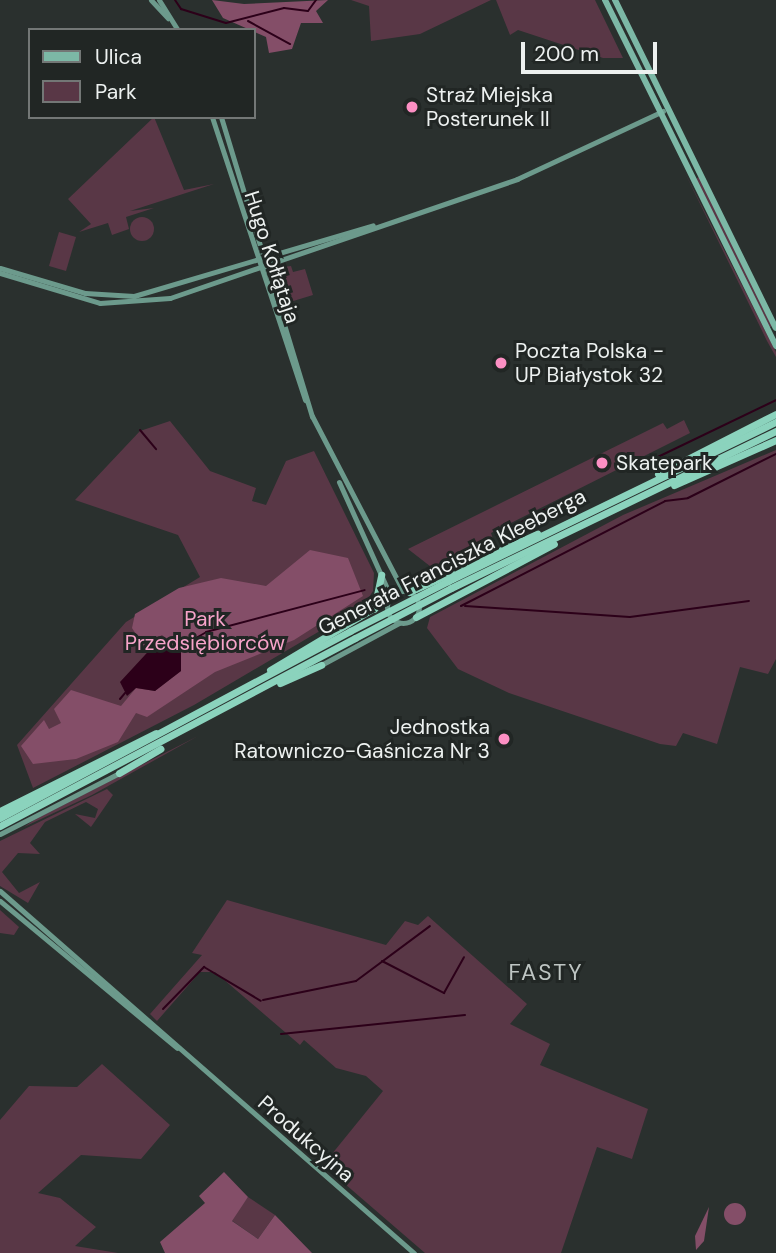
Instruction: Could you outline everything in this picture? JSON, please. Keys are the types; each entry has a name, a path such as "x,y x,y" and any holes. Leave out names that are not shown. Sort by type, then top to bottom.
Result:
{"highway":[{"path":"634,491 776,414"},
{"name":"Generała Franciszka Kleeberga","path":"450,584 647,494 770,431 776,422"},
{"name":"Generała Franciszka Kleeberga","path":"0,818 180,724 244,694 554,529 770,431"},
{"path":"647,494 776,440"},
{"path":"416,617 587,523"},
{"path":"406,591 518,539 554,529"},
{"path":"371,612 380,598 381,575"},
{"path":"244,694 390,598"},
{"path":"244,694 321,665"},
{"name":"Generała Franciszka Kleeberga","path":"0,826 198,724 244,694"},
{"path":"0,811 180,724"},
{"path":"119,774 198,724"}],"main road":[{"path":"605,0 776,346"},
{"path":"615,0 776,328 768,332"},
{"path":"643,77 651,74"},
{"path":"676,145 685,141"}],"street":[{"path":"151,0 173,23"},
{"path":"159,0 177,28"},
{"path":"0,271 120,297 163,291 517,179 669,108"},
{"name":"Hugo Kołłątaja","path":"213,119 258,269 308,405 390,598"},
{"name":"Hugo Kołłątaja","path":"222,119 308,405"},
{"path":"0,271 84,300 127,304 170,298 383,223"},
{"name":"Hugo Kołłątaja","path":"337,474 406,591"},
{"path":"321,665 399,623 416,617 418,600 406,591 390,598 387,611 399,623"},
{"path":"0,834 119,774"},
{"name":"Produkcyjna","path":"0,891 414,1253"},
{"name":"Produkcyjna","path":"0,901 139,1015"}],"green space":[{"path":"212,0 244,4 328,0 316,11 323,23 301,23 292,49 269,53 266,37 256,33 256,28 246,28 223,18"},
{"path":"351,0 491,0 420,34 371,41 369,6"},
{"path":"496,0 595,0 623,58 603,58 518,30 510,35"},
{"path":"152,119 155,119 184,190 214,184 130,211 154,208 126,217 129,229 112,235 108,223 79,232 91,224 68,199"},
{"path":"684,171 776,352 776,357 767,341"},
{"path":"699,177 772,326 769,328 696,179"},
{"path":"142,217 151,220 154,229 151,238 142,241 133,238 130,229 133,220"},
{"path":"59,232 76,237 66,271 49,266"},
{"path":"291,266 293,272 305,269 313,295 290,302 284,267"},
{"path":"684,420 690,433 491,533 494,542 435,570 408,549 663,423 667,429"},
{"path":"170,421 210,471 256,488 252,501 266,505 286,461 314,451 374,573 373,591 364,605 194,705 33,788 17,745 126,622 200,577 178,535 75,500 140,431"},
{"path":"776,450 776,659 768,674 740,667 717,744 683,733 676,746 660,744 509,693 458,669 427,628 430,617 623,515"},
{"name":"Park Przedsiębiorców","path":"310,550 348,558 363,596 294,640 215,672 147,717 136,713 118,742 76,759 33,764 21,746 44,720 49,729 61,723 54,709 71,690 121,706 136,688 155,691 181,671 181,652 162,635 143,645 132,628 135,614 179,588 221,578 266,586"},
{"path":"198,736 92,795 24,827 34,820"},
{"path":"107,789 113,795 91,827 75,814 95,818 98,809 86,802 45,822 30,843 40,854 18,853 2,872 19,893 40,882 28,903 0,886 0,841"},
{"path":"227,900 386,945 405,921 418,925 428,916 527,1004 510,1024 550,1044 540,1065 648,1109 632,1159 597,1147 561,1253 425,1253 323,1165 383,1091 366,1076 336,1068 304,1040 300,1045 215,972 200,972 157,1021 150,1014 202,955 192,953"},
{"path":"0,910 19,927 14,935 0,933"},
{"path":"102,1064 170,1125 141,1159 81,1155 38,1193 60,1198 96,1227 75,1246 118,1253 0,1253 0,1120 29,1086 77,1087"},
{"path":"224,1172 248,1197 232,1221 258,1239 275,1215 312,1253 165,1253 160,1242 205,1203 199,1196"},
{"path":"248,1197 275,1215 258,1239 231,1220"},
{"path":"735,1203 743,1206 746,1214 743,1222 735,1225 727,1222 724,1214 727,1206"},
{"path":"709,1207 704,1241 696,1250 695,1236"}],"shaded area":[{"path":"580,494 556,511 494,536 543,509"},
{"path":"157,642 181,652 181,671 155,691 136,688 127,696 120,682"}],"waterway":[{"path":"175,0 181,9 226,23 284,8 308,11 316,0"},
{"path":"248,21 290,44"},
{"path":"637,467 776,400"},
{"path":"140,430 156,449"},
{"path":"461,606 665,501 688,498 776,454"},
{"path":"177,649 206,632 365,590"},
{"path":"465,606 630,617 749,601"},
{"path":"120,699 125,693"},
{"path":"263,1000 356,981 430,926"},
{"path":"382,961 444,993 464,957"},
{"path":"163,1009 204,967 261,1001"},
{"path":"281,1034 465,1015"}],"place":[{"name":"Straż Miejska Posterunek II","path":"412,107"},
{"name":"Poczta Polska - UP Białystok 32","path":"501,363"},
{"name":"Skatepark","path":"602,463"},
{"name":"Jednostka Ratowniczo-Gaśnicza Nr 3","path":"504,739"}],"district":[{"name":"FASTY","path":"546,972"}]}
